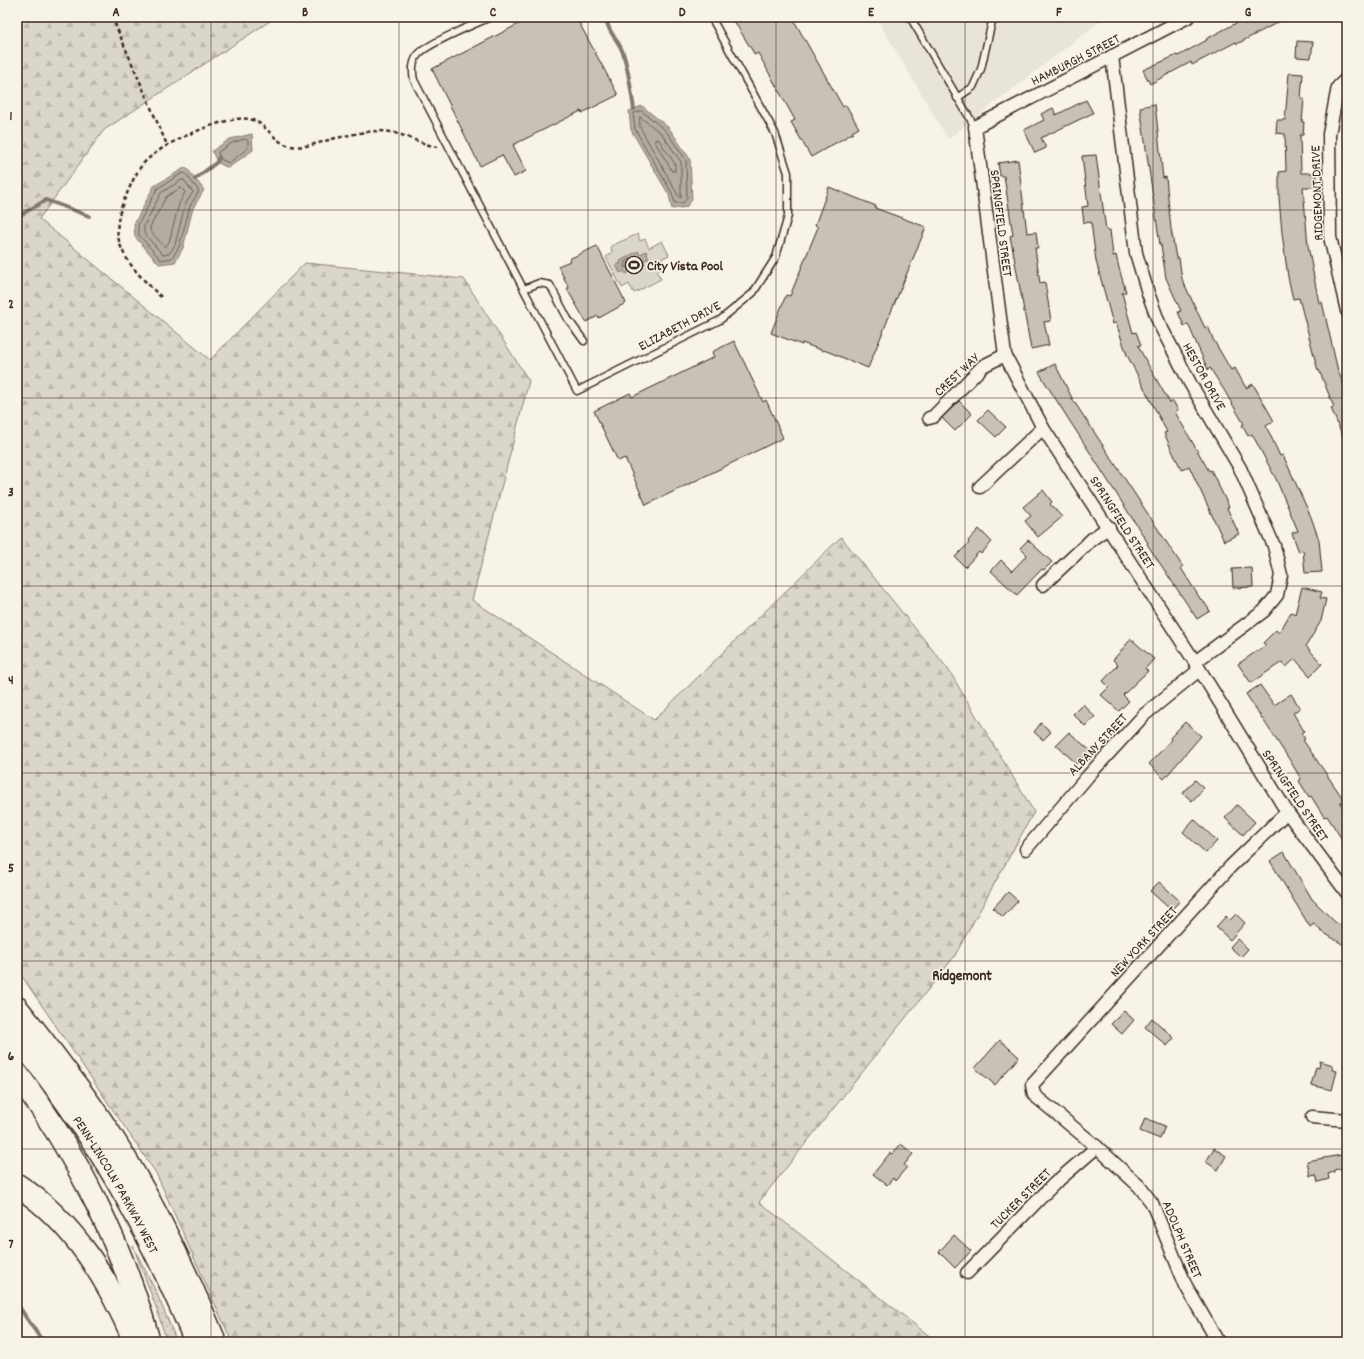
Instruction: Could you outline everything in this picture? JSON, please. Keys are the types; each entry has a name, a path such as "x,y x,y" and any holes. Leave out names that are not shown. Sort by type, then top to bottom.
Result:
{"highway":[{"path":"17,1008 75,1082 136,1177 173,1245 215,1342"},
{"name":"PENN-LINCOLN PARKWAY WEST","path":"17,1037 82,1122 121,1186 157,1252 196,1342"},
{"name":"PENN-LINCOLN PARKWAY WEST","path":"17,1074 48,1119 97,1204 132,1285 148,1342"},
{"path":"17,1185 39,1200 75,1237 90,1257 116,1300 135,1342"}],"street":[{"name":"HAMBURGH STREET","path":"975,127 1188,17"},
{"name":"HESTOR DRIVE","path":"1112,56 1136,254 1148,293 1160,324 1187,376 1240,468 1274,546 1281,575 1277,595 1264,611 1197,666"},
{"name":"RIDGEMONT DRIVE","path":"1347,78 1338,86 1329,134 1330,237 1347,310"},
{"name":"SPRINGFIELD STREET","path":"975,127 1005,355 1043,428 1109,527 1287,812 1347,893"},
{"name":"CREST WAY","path":"929,418 933,417 983,366 1005,355"},
{"path":"980,487 1043,428"},
{"path":"1043,584 1092,539 1109,527"},
{"name":"ALBANY STREET","path":"1026,849 1088,776 1144,716 1197,666"},
{"name":"NEW YORK STREET","path":"1034,1095 1032,1085 1034,1080 1178,927 1231,866 1287,812"},
{"name":"ADOLPH STREET","path":"1034,1095 1097,1147 1139,1186 1152,1203 1186,1286 1218,1342"},
{"path":"1312,1117 1347,1120"},
{"name":"TUCKER STREET","path":"967,1273 1054,1184 1097,1147"}],"lane":[{"path":"491,17 423,50 414,63 412,71 414,80 524,289 539,283 550,285 568,319 577,329 584,341"},
{"name":"ELIZABETH DRIVE","path":"524,289 577,391 720,320 753,293 776,257 788,216 788,173 775,133 711,17"},
{"path":"910,17 975,127"},
{"path":"957,98 973,88 981,69 993,17"}],"path":[{"path":"112,17 167,145"},
{"path":"160,297 140,276 127,258 118,236 119,211 133,179 147,159 167,145 209,127 237,119 254,120 264,126 277,139 289,146 303,147 342,137 381,131 405,135 428,145 441,147 449,146"}],"shaded area":[{"path":"876,17 1106,17 948,139"}],"green space":[{"path":"29,17 276,17 104,130 39,219 210,360 305,263 464,279 529,381 472,600 654,720 841,537 948,669 1034,812 954,957 759,1202 937,1342 232,1342 156,1173 17,969 17,23"},
{"name":"City Vista Pool","path":"638,234 640,241 645,239 649,248 662,241 669,255 657,261 661,269 657,272 661,279 634,293 629,284 622,288 606,257 612,253 611,246"},
{"path":"133,1246 157,1294 177,1342 167,1342 156,1307"}],"water":[{"path":"642,106 669,128 690,159 692,200 686,207 672,209 669,195 631,130 629,111"},
{"path":"252,134 253,150 228,168 217,162 212,151 230,139"},
{"path":"186,167 204,190 193,208 183,248 175,262 159,264 135,237 134,224 154,186"},
{"path":"638,251 640,254 646,251 649,258 643,261 645,264 626,274 624,271 620,273 616,265 621,263 620,261"}],"building":[{"path":"532,17 576,17 618,95 582,113 581,111 513,145 526,171 514,177 502,155 480,166 432,69"},
{"path":"741,17 792,17 843,107 846,105 859,128 811,157 791,122 795,120 758,53 755,55 734,21"},
{"path":"1258,17 1288,17 1237,44 1236,42 1192,65 1191,62 1150,84 1143,70 1177,55 1178,56 1242,20 1244,24"},
{"path":"1297,41 1313,42 1311,58 1296,57"},
{"path":"1289,73 1303,74 1301,98 1304,99 1302,122 1304,122 1303,135 1300,135 1301,173 1317,173 1317,187 1303,187 1308,246 1319,303 1322,302 1338,371 1347,393 1347,447 1331,408 1334,407 1319,370 1318,371 1299,298 1293,299 1288,277 1279,198 1279,172 1286,171 1285,134 1276,133 1277,120 1285,120"},
{"path":"1086,100 1093,113 1041,138 1046,148 1035,153 1024,130 1044,120 1041,114 1053,108 1056,115"},
{"path":"1155,104 1163,178 1166,177 1171,229 1176,258 1179,258 1182,279 1205,328 1208,326 1213,339 1231,370 1235,368 1246,388 1253,384 1274,421 1266,426 1280,456 1283,455 1311,517 1319,540 1322,572 1305,573 1303,550 1299,552 1292,533 1298,531 1276,479 1252,434 1248,436 1242,425 1244,424 1224,390 1210,368 1208,370 1188,324 1184,326 1178,312 1181,311 1166,278 1140,107"},
{"path":"1096,155 1106,230 1110,230 1113,256 1116,255 1126,292 1122,293 1133,333 1136,332 1141,345 1138,346 1170,403 1173,401 1178,410 1175,412 1209,471 1211,470 1229,507 1227,508 1239,534 1224,541 1189,466 1182,470 1174,455 1164,433 1167,432 1127,355 1116,323 1113,324 1096,261 1091,222 1084,223 1082,207 1088,206 1082,156"},
{"path":"1018,160 1027,233 1036,232 1038,248 1035,248 1040,283 1045,282 1051,321 1044,322 1049,345 1031,349 1010,236 1013,235 1004,176 1000,176 998,163"},
{"path":"829,187 876,206 875,208 926,227 868,368 824,350 802,343 802,345 771,333 786,295 790,296 818,227 815,225"},
{"path":"597,246 626,303 599,318 598,316 586,322 567,289 569,288 558,266 570,261 569,259"},
{"path":"734,341 763,402 766,400 783,438 646,505 625,458 618,461 594,411 630,393 632,397 714,357 712,352"},
{"path":"1055,364 1073,400 1183,567 1181,568 1201,600 1202,599 1210,611 1197,619 1147,544 1148,543 1039,372"},
{"path":"959,401 972,414 955,431 942,418"},
{"path":"988,410 1006,427 996,437 978,420"},
{"path":"1043,490 1052,502 1050,504 1062,517 1038,537 1025,521 1031,516 1023,507"},
{"path":"979,529 992,542 981,554 979,552 965,567 955,557 969,543 968,541"},
{"path":"1028,540 1052,562 1044,570 1042,569 1017,595 991,571 1001,560 1012,571 1027,555 1020,548"},
{"path":"1252,568 1253,587 1233,588 1232,569"},
{"path":"1302,587 1322,592 1320,598 1326,599 1321,621 1306,646 1322,664 1310,676 1295,659 1286,667 1282,662 1251,683 1238,664 1266,645 1263,643 1276,630 1279,633 1291,612 1295,614"},
{"path":"1131,639 1154,659 1145,669 1148,671 1123,695 1129,701 1119,711 1101,695 1109,687 1103,681 1118,665 1113,660"},
{"path":"1260,685 1274,705 1291,694 1300,708 1293,713 1304,731 1301,733 1305,739 1303,740 1344,800 1340,803 1347,813 1347,847 1327,816 1324,817 1311,796 1309,797 1299,781 1301,779 1289,759 1246,694"},
{"path":"1083,704 1095,717 1085,726 1073,714"},
{"path":"1185,722 1201,736 1164,779 1149,764"},
{"path":"1041,723 1051,732 1043,740 1034,732"},
{"path":"1069,732 1094,754 1087,762 1082,758 1077,764 1056,745"},
{"path":"1195,780 1204,788 1192,801 1183,793"},
{"path":"1237,805 1255,822 1243,835 1225,818"},
{"path":"1194,819 1217,841 1206,853 1183,832"},
{"path":"1284,852 1312,899 1335,922 1347,929 1347,947 1321,931 1314,924 1310,927 1270,861"},
{"path":"1159,882 1180,901 1171,910 1150,891"},
{"path":"1008,892 1018,901 1003,917 993,908"},
{"path":"1236,914 1245,923 1230,940 1216,927 1226,916 1230,920"},
{"path":"1237,939 1248,949 1241,957 1230,947"},
{"path":"1124,1011 1134,1020 1122,1034 1111,1024"},
{"path":"1152,1018 1174,1038 1167,1046 1145,1027"},
{"path":"1000,1040 1019,1057 995,1085 975,1068"},
{"path":"1320,1061 1333,1065 1332,1070 1337,1071 1332,1090 1311,1085 1316,1067 1319,1068"},
{"path":"1145,1118 1165,1126 1160,1139 1140,1131"},
{"path":"901,1144 913,1154 904,1165 907,1167 895,1181 893,1178 887,1185 873,1174 890,1153 892,1154"},
{"path":"1214,1148 1226,1156 1218,1170 1206,1162"},
{"path":"1347,1154 1347,1167 1334,1170 1334,1172 1328,1174 1329,1179 1318,1182 1316,1175 1310,1176 1307,1161"},
{"path":"954,1235 971,1251 955,1268 939,1252"}],"waterway":[{"path":"606,17 611,32 623,53 634,109"},
{"path":"195,179 217,162 219,157"},
{"path":"17,217 46,200 89,216"},
{"path":"17,1304 43,1342"}],"place":[{"name":"City Vista Pool","path":"634,265"}],"district":[{"name":"Ridgemont","path":"962,975"}]}
